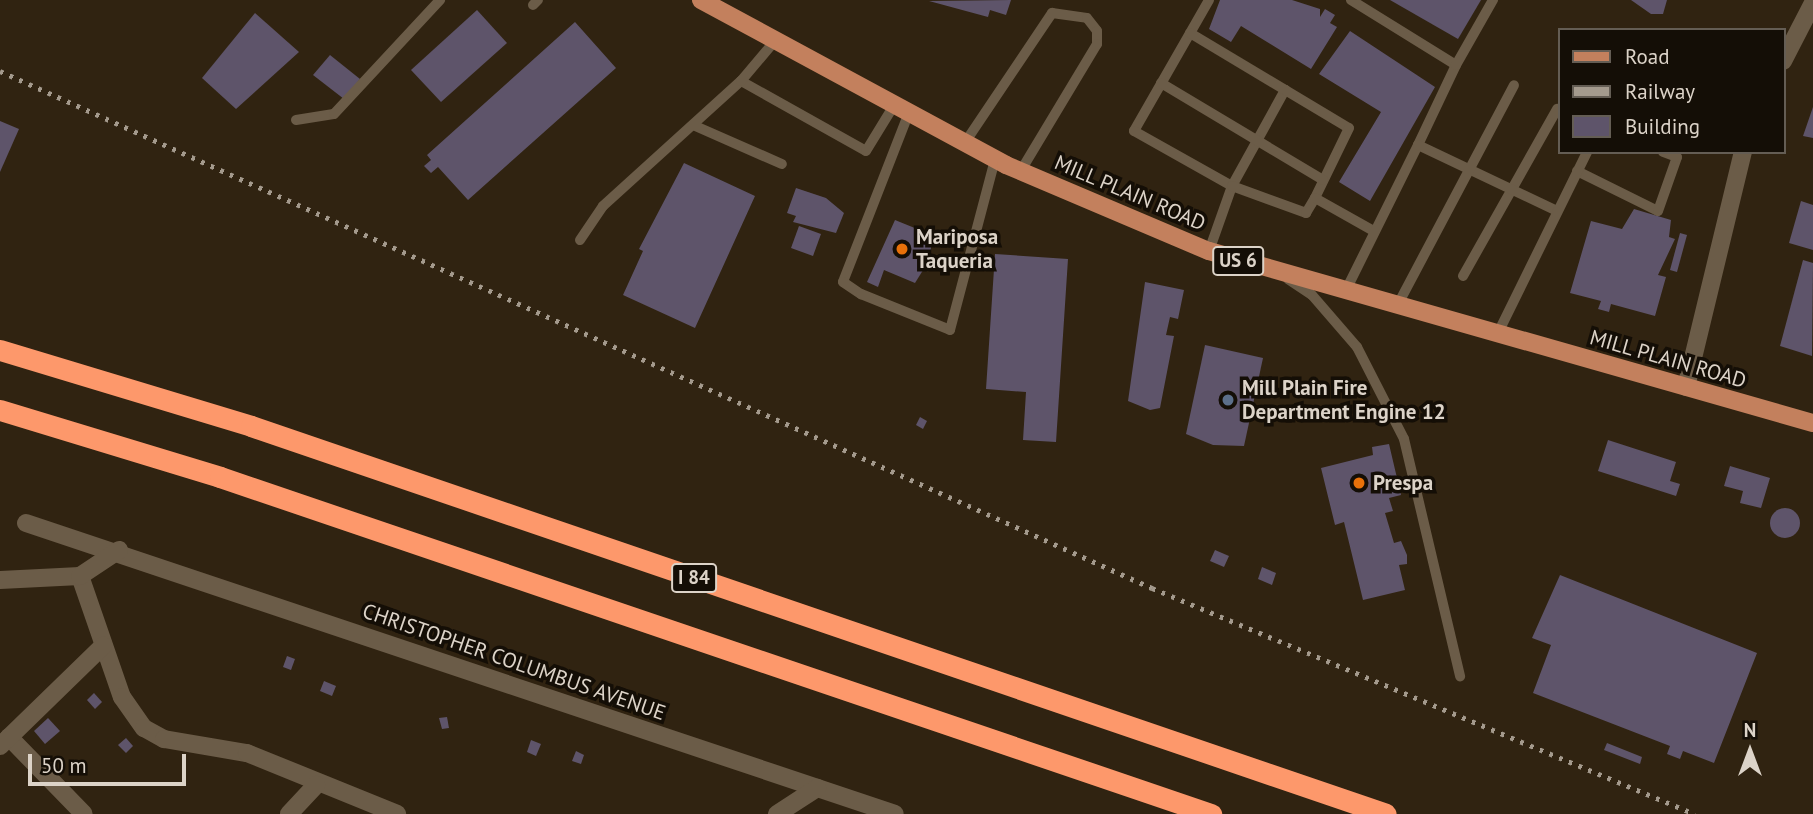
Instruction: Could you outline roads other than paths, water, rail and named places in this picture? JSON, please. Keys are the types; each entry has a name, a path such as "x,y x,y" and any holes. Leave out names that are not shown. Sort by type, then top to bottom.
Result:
{"highway":[{"name":"I 84","path":"0,350 264,430 1386,814"},
{"path":"0,410 220,477 1212,814"}],"main road":[{"name":"MILL PLAIN ROAD","path":"701,0 900,111 995,160 1209,251 1396,308 1813,423"}],"street":[{"path":"1785,57 1813,3"},
{"path":"1686,387 1743,154"},
{"name":"CHRISTOPHER COLUMBUS AVENUE","path":"26,523 119,550 895,814"},
{"path":"0,580 80,576 119,550"},
{"path":"80,576 122,697 154,735 247,753 316,785 397,814"},
{"path":"84,814 5,742 103,646"},
{"path":"289,814 316,785"},
{"path":"777,814 817,788"}],"lane":[{"path":"296,120 334,114 440,0"},
{"path":"1190,33 1349,128 1306,213 1232,186 1134,131 1161,83 1209,0"},
{"path":"1351,0 1456,65"},
{"path":"1344,293 1372,230 1418,145 1456,65 1493,0"},
{"path":"964,144 1052,13 1087,18 1097,31 1097,44 1020,172"},
{"path":"580,240 603,205 741,81 774,41"},
{"path":"741,81 866,151 900,111"},
{"path":"1161,83 1324,180"},
{"path":"1396,308 1514,85"},
{"path":"1209,251 1232,186 1285,90"},
{"path":"1463,276 1557,109"},
{"path":"900,111 886,172 843,282 950,330 995,160"},
{"path":"693,125 782,164"},
{"path":"1418,145 1557,211"},
{"path":"1497,335 1586,154"},
{"path":"1577,171 1658,211 1677,157 1669,154"},
{"path":"1315,198 1372,230"},
{"path":"1285,276 1336,319 1393,413 1424,503 1460,676"}],"railway":[{"path":"0,71 1152,588 1695,814"}],"place":[{"name":"Mariposa Taqueria","path":"902,249"},
{"name":"Mill Plain Fire Department Engine 12","path":"1228,400"},
{"name":"Prespa","path":"1359,483"}]}
